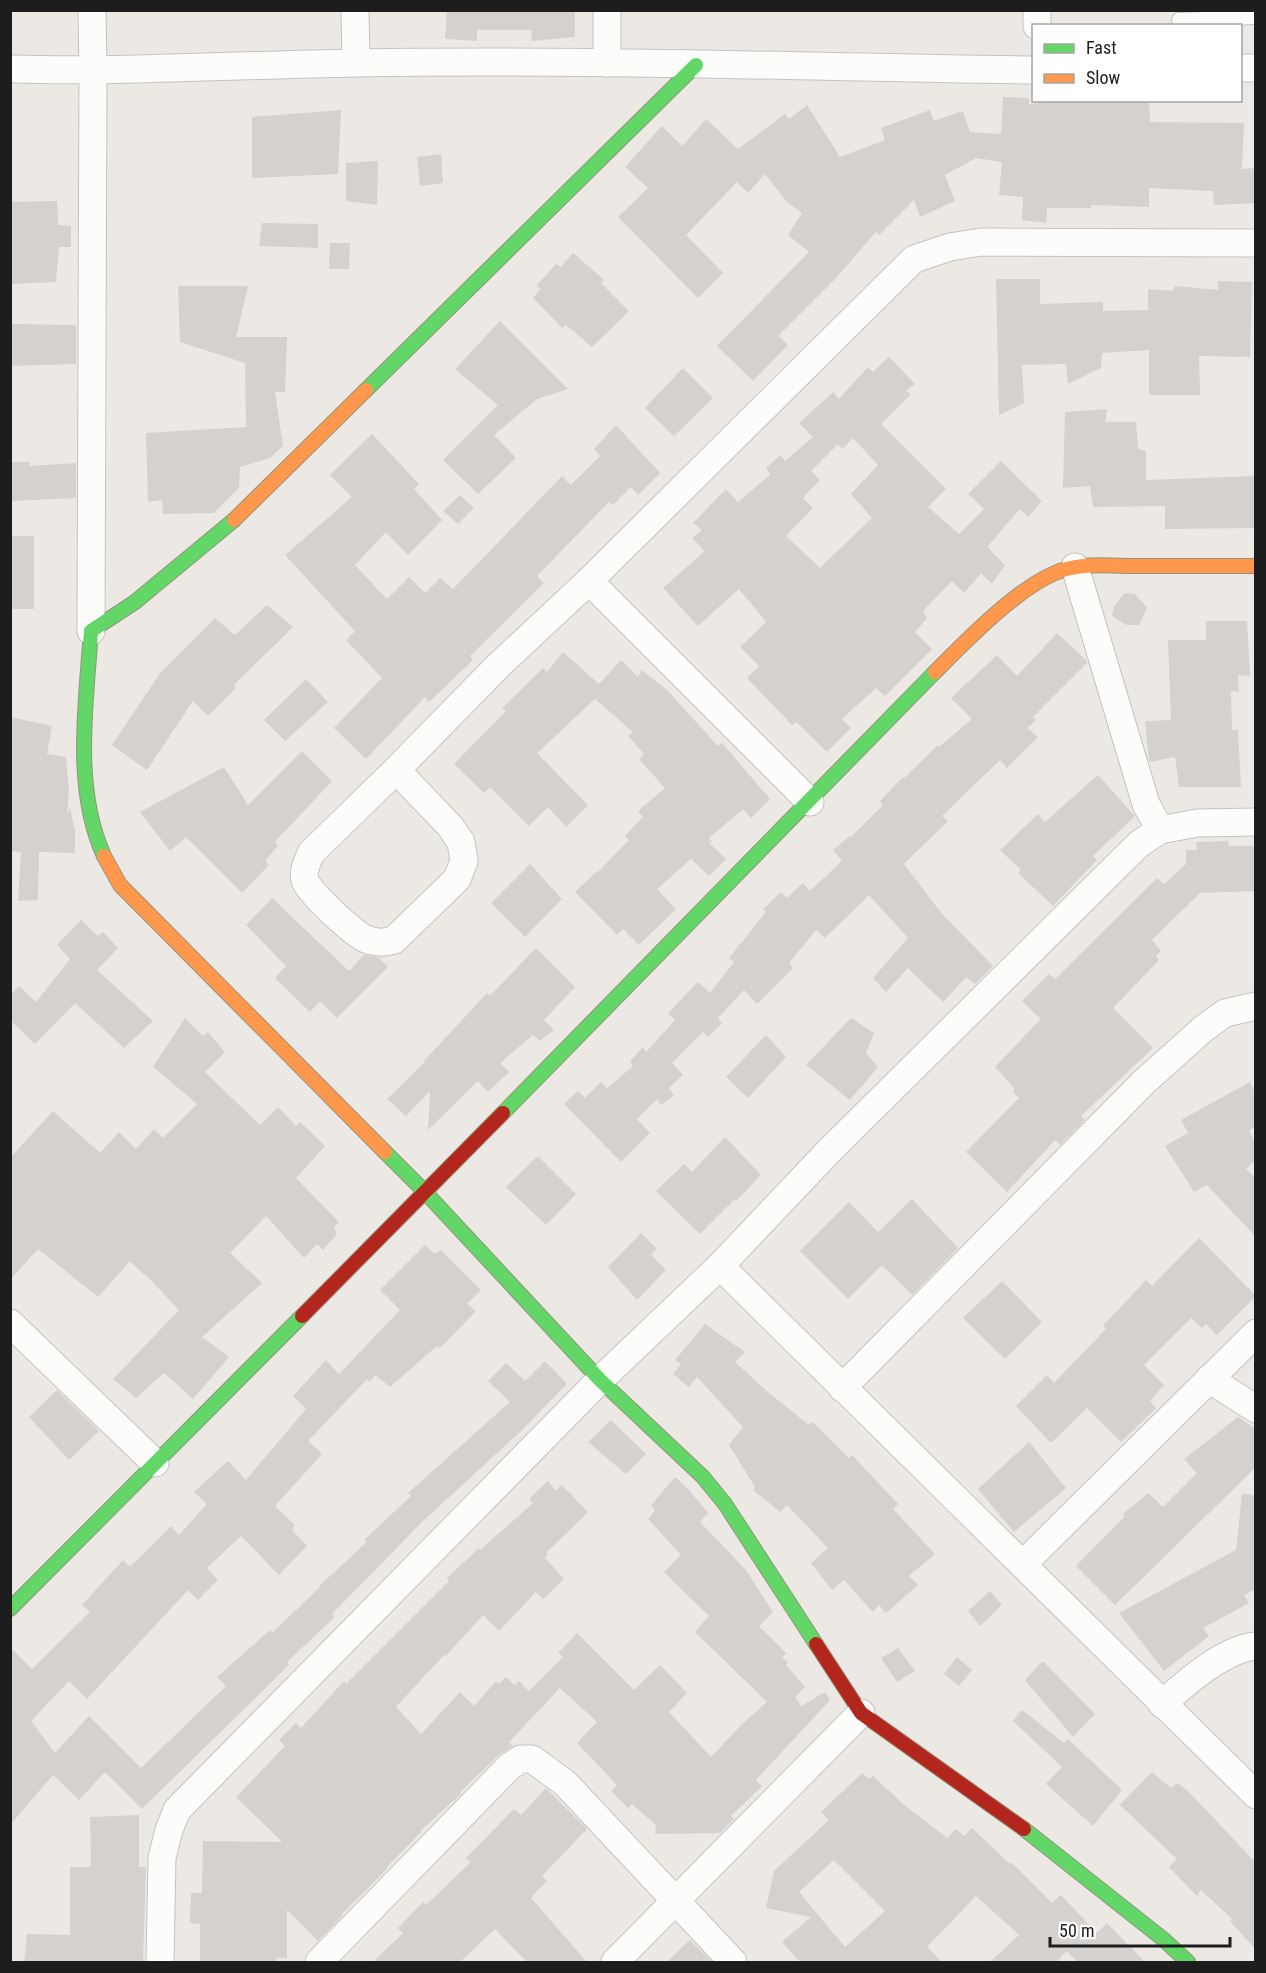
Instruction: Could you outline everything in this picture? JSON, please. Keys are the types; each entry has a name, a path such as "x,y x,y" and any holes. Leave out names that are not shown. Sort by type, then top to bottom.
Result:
{"street":[{"path":"92,10 91,631 85,753 93,826 105,860 120,885 425,1192 600,1380 703,1477 725,1504 861,1713 1030,1833 1163,1939 1188,1962"},
{"path":"356,10 356,63"},
{"path":"607,10 607,63"},
{"path":"10,69 93,71 356,63 607,63 1032,70"},
{"path":"91,631 135,602 229,525 696,65"},
{"path":"396,770 450,826 461,842 465,861 457,879 394,940 381,944 363,939 315,896 305,880 305,867 311,853 499,665 589,581 914,259 950,247 981,242 1256,243"},
{"path":"10,1609 425,1192 969,638 1038,583 1055,573 1075,567 1256,566"},
{"path":"1075,567 1146,804 1160,830"},
{"path":"589,581 810,802"},
{"path":"160,1962 162,1858 177,1810 600,1380 720,1266 829,1151 1139,844 1160,830 1197,823 1256,822"},
{"path":"842,1388 1144,1082 1203,1029 1225,1013 1256,1006"},
{"path":"720,1266 1256,1795"},
{"path":"10,1323 155,1463"},
{"path":"1023,1564 1256,1333"},
{"path":"1209,1379 1256,1409"},
{"path":"1162,1704 1186,1683 1224,1657 1256,1646"},
{"path":"615,1962 861,1713"},
{"path":"320,1962 510,1767 521,1759 532,1759 565,1784 733,1962"}],"lane":[{"path":"1179,20 1256,17"}],"building":[{"path":"447,10 575,10 575,37 531,41 532,30 477,30 477,41 445,39"},
{"path":"1003,97 1029,98 1029,104 1149,102 1150,122 1244,123 1242,169 1256,168 1256,203 1214,205 1213,191 1149,188 1149,207 1091,205 1091,208 1047,208 1046,223 1022,220 1023,197 999,195 1002,162 976,158 945,175 955,201 920,217 914,200 879,235 876,232 836,278 778,336 788,345 753,381 717,346 809,252 788,235 802,213 787,202 765,174 748,193 737,182 686,235 723,273 698,298 618,217 648,188 625,167 662,126 682,146 706,119 738,149 785,114 789,119 807,105 840,157 885,140 881,128 930,110 934,121 963,111 970,132 1001,134"},
{"path":"341,110 338,174 252,178 252,117"},
{"path":"441,154 443,183 420,186 417,157"},
{"path":"378,161 377,205 346,201 346,163"},
{"path":"57,201 58,225 71,226 71,247 59,247 56,282 10,284 10,202"},
{"path":"262,223 318,224 318,248 259,246"},
{"path":"330,243 350,243 349,269 329,269"},
{"path":"573,253 604,280 601,283 629,311 592,347 566,325 562,328 533,298 540,289 537,285 556,264 561,267"},
{"path":"996,279 1040,279 1040,304 1103,302 1103,311 1148,310 1148,289 1173,291 1175,286 1218,290 1218,281 1252,282 1250,357 1199,356 1200,395 1149,395 1149,350 1102,353 1101,368 1068,384 1066,364 1022,365 1024,403 999,415"},
{"path":"178,286 248,286 236,337 287,337 285,392 275,392 283,446 270,458 240,467 239,488 214,513 163,514 162,500 148,502 146,433 246,427 245,363 180,342"},
{"path":"500,321 568,389 537,399 494,435 516,458 478,494 443,460 498,405 455,369"},
{"path":"10,324 76,325 76,364 10,366"},
{"path":"889,357 915,384 906,391 911,394 881,424 946,489 928,507 959,534 984,509 968,494 1001,461 1042,501 1028,517 1020,509 987,547 1005,565 992,584 981,573 964,593 952,581 923,611 927,618 915,632 932,649 885,696 876,688 842,719 851,728 827,752 796,722 792,725 747,678 759,666 740,647 766,622 739,589 698,626 663,588 705,551 692,538 702,530 693,523 726,489 738,502 770,475 766,468 780,455 785,461 813,437 799,423 833,392 839,399 868,367 873,372","holes":["853,438 878,465 851,494 872,518 820,568 786,536 813,508 803,498 820,480 811,471 838,444 842,449"]},
{"path":"683,368 713,398 674,436 645,408"},
{"path":"1107,409 1105,422 1136,422 1138,449 1146,451 1146,480 1256,476 1256,528 1165,529 1165,506 1093,507 1090,486 1063,488 1065,412"},
{"path":"616,425 660,473 638,495 631,487 613,505 609,502 537,576 544,583 470,656 473,660 429,702 425,697 366,759 334,728 382,678 346,640 355,631 285,555 352,497 330,475 372,434 419,484 414,489 442,520 408,555 386,532 355,565 387,599 409,577 425,593 440,578 453,589 562,476 571,485 600,456 594,449"},
{"path":"10,462 30,462 29,466 76,463 76,498 10,501"},
{"path":"460,495 474,508 458,524 443,511"},
{"path":"10,536 34,536 34,609 10,609"},
{"path":"1125,593 1135,594 1147,608 1139,625 1127,625 1112,615 1114,606"},
{"path":"267,605 293,627 234,685 236,688 208,716 193,701 147,770 112,745 161,672 215,618 235,635"},
{"path":"1206,621 1247,621 1250,676 1238,675 1239,692 1231,691 1232,730 1238,730 1241,787 1179,787 1175,757 1150,762 1149,760 1145,721 1171,720 1168,640 1206,640"},
{"path":"1057,633 1087,663 1033,717 1036,720 1027,728 1038,737 1007,768 1000,760 942,816 948,821 904,864 942,914 993,966 975,984 966,977 943,1002 908,968 886,992 873,978 908,938 869,895 825,938 816,930 789,963 793,968 757,1004 744,990 718,1018 722,1023 708,1037 703,1032 672,1063 683,1075 669,1088 674,1096 661,1105 657,1099 637,1119 650,1133 621,1162 564,1104 578,1091 585,1098 601,1082 607,1088 633,1066 630,1061 643,1047 646,1052 675,1020 668,1013 698,982 710,993 734,962 729,958 766,912 763,909 781,892 787,898 803,883 810,891 842,861 833,850 851,837 883,805 880,801 903,777 938,745 939,747 972,719 951,698 997,655 1017,676"},
{"path":"563,652 599,684 621,660 638,677 642,670 668,691 718,746 722,743 770,799 751,818 743,809 709,838 712,841 709,843 726,859 709,876 691,859 657,889 676,909 639,945 623,929 617,935 575,892 629,840 625,836 643,817 638,811 665,788 639,759 644,754 628,736 633,732 595,699 537,753 588,805 566,827 548,807 529,826 490,787 484,793 454,764 506,711 502,708 543,668 547,672"},
{"path":"306,679 328,702 285,741 264,720"},
{"path":"10,717 52,726 47,754 66,757 69,791 67,814 70,808 75,831 75,853 39,852 38,900 18,901 21,852 10,851"},
{"path":"302,751 332,781 275,842 278,846 265,861 269,865 242,893 186,837 170,851 140,812 224,767 248,805"},
{"path":"1098,775 1135,816 1093,856 1097,860 1053,906 1018,873 1021,870 1000,850 1038,814 1045,822"},
{"path":"1228,841 1229,846 1256,846 1256,891 1200,893 1152,940 1161,951 1156,956 1159,960 1113,1008 1153,1048 1081,1116 1085,1120 1060,1145 1055,1140 1007,1192 966,1152 1019,1098 1013,1092 1015,1089 995,1067 1041,1019 1022,1001 1049,974 1055,979 1157,878 1164,884 1186,864 1186,850 1197,850 1196,842"},
{"path":"530,864 562,899 525,937 491,903"},
{"path":"272,898 349,971 364,955 379,958 388,967 337,1018 320,1001 310,1012 275,978 286,966 246,925"},
{"path":"81,920 98,936 103,932 118,948 97,970 153,1021 124,1048 75,1003 35,1044 10,1020 10,996 19,986 36,1002 70,959 57,945"},
{"path":"536,948 575,987 544,1020 554,1030 540,1041 533,1035 500,1063 509,1072 488,1092 478,1081 428,1130 430,1091 406,1116 387,1099 425,1062 487,993 490,996"},
{"path":"185,1018 203,1036 208,1032 225,1052 205,1072 260,1125 278,1107 296,1126 300,1122 325,1146 296,1178 339,1222 334,1228 337,1234 323,1250 317,1244 304,1258 266,1216 230,1253 262,1283 202,1337 229,1357 193,1399 164,1373 136,1398 113,1379 179,1310 130,1261 98,1297 38,1249 10,1280 10,1158 53,1111 100,1153 119,1132 136,1149 154,1129 163,1138 197,1104 153,1067"},
{"path":"851,1018 874,1033 866,1053 878,1067 850,1100 806,1065"},
{"path":"766,1035 786,1057 748,1098 726,1077"},
{"path":"1250,1082 1256,1095 1256,1127 1249,1130 1256,1145 1256,1160 1246,1169 1256,1179 1256,1237 1207,1185 1194,1192 1165,1146 1188,1133 1181,1120"},
{"path":"725,1137 761,1175 700,1234 656,1191 684,1164 692,1172"},
{"path":"538,1156 576,1194 546,1225 506,1187"},
{"path":"912,1199 958,1248 912,1295 882,1265 848,1299 800,1251 849,1202 878,1232"},
{"path":"641,1233 657,1249 651,1254 666,1270 637,1300 608,1267"},
{"path":"1199,1238 1256,1296 1217,1335 1206,1324 1202,1328 1191,1318 1144,1365 1164,1385 1150,1401 1156,1408 1121,1442 1087,1408 1051,1443 1016,1406 1047,1375 1054,1383 1106,1329 1103,1326 1146,1280 1152,1286"},
{"path":"425,1245 435,1254 441,1250 481,1290 467,1304 476,1311 440,1348 437,1346 390,1387 375,1375 370,1382 367,1379 308,1441 322,1454 275,1506 295,1525 292,1530 307,1546 279,1575 241,1536 207,1568 218,1580 198,1600 188,1590 87,1699 69,1681 31,1721 55,1753 89,1716 141,1768 226,1686 217,1677 270,1630 272,1633 367,1542 364,1540 411,1496 408,1493 510,1402 488,1381 506,1363 525,1381 545,1361 567,1384 520,1432 423,1521 332,1614 335,1617 287,1662 289,1665 142,1809 105,1772 79,1800 53,1775 10,1825 10,1647 32,1669 90,1612 82,1605 123,1560 130,1567 171,1526 179,1535 207,1504 194,1492 228,1461 246,1480 306,1409 293,1396 326,1360 339,1374 400,1310 380,1290"},
{"path":"1002,1281 1042,1322 1005,1359 963,1318"},
{"path":"705,1324 745,1352 735,1362 769,1393 809,1425 813,1422 849,1458 852,1455 898,1504 893,1509 935,1554 909,1576 918,1585 886,1613 879,1605 873,1612 844,1580 832,1590 811,1563 828,1548 787,1505 780,1512 753,1490 755,1487 729,1445 743,1427 697,1377 689,1387 673,1374 681,1364 675,1360"},
{"path":"57,1390 99,1431 69,1460 29,1417"},
{"path":"1238,1417 1256,1429 1256,1467 1115,1605 1076,1566 1125,1516 1123,1514 1148,1493 1163,1507 1197,1473 1184,1459"},
{"path":"611,1420 646,1454 626,1474 588,1442"},
{"path":"1029,1442 1066,1488 1014,1532 978,1489"},
{"path":"675,1477 708,1513 700,1522 746,1570 773,1612 759,1626 786,1653 782,1658 788,1662 786,1665 805,1687 795,1697 801,1706 825,1692 830,1700 756,1780 762,1786 731,1816 734,1819 720,1833 655,1834 656,1825 632,1804 628,1808 611,1791 617,1785 577,1743 597,1722 560,1688 509,1742 513,1746 499,1755 420,1831 318,1941 287,1910 287,1958 277,1958 276,1962 200,1962 200,1924 190,1923 191,1893 202,1893 203,1841 282,1842 236,1797 285,1746 279,1740 296,1723 301,1728 344,1681 346,1684 449,1581 447,1578 533,1503 529,1499 548,1481 556,1491 562,1485 588,1512 546,1553 548,1555 545,1558 564,1579 543,1599 536,1592 499,1631 483,1615 396,1707 421,1734 460,1692 474,1706 496,1681 499,1684 506,1677 515,1685 519,1681 529,1691 563,1657 558,1653 577,1633 634,1690 660,1665 687,1693 669,1712 711,1757 741,1725 767,1702 695,1632 709,1616 664,1572 681,1555 648,1519 655,1510 651,1505"},
{"path":"1242,1494 1256,1495 1256,1589 1244,1595 1249,1603 1203,1628 1209,1636 1164,1671 1119,1613 1236,1550"},
{"path":"990,1591 1002,1605 980,1626 968,1611"},
{"path":"898,1648 915,1671 897,1682 881,1658"},
{"path":"957,1657 972,1670 959,1686 944,1674"},
{"path":"1043,1661 1095,1714 1073,1737 1025,1680"},
{"path":"1022,1710 1064,1743 1068,1739 1122,1790 1093,1826 1046,1784 1062,1767 1013,1721"},
{"path":"1152,1772 1171,1788 1177,1783 1188,1791 1256,1863 1256,1950 1230,1921 1232,1919 1201,1890 1197,1896 1169,1867 1177,1859 1120,1805"},
{"path":"862,1773 869,1779 873,1776 902,1803 947,1838 956,1829 964,1836 972,1828 1010,1864 1012,1863 1052,1903 1061,1895 1097,1933 1107,1923 1145,1962 1077,1962 1067,1951 1056,1962 990,1962 1019,1935 976,1896 927,1947 942,1962 800,1962 782,1942 811,1917 766,1908 774,1871 829,1820 821,1812","holes":["834,1860 885,1911 845,1947 799,1892"]},
{"path":"546,1788 587,1829 542,1876 547,1881 531,1898 587,1962 527,1962 495,1929 460,1962 373,1962 403,1933 398,1928 423,1902 426,1905 471,1862 466,1858 514,1809 521,1815"},
{"path":"139,1815 139,1867 146,1867 143,1962 24,1962 27,1934 70,1935 70,1867 91,1867 90,1817"},
{"path":"690,1940 712,1962 667,1962"}],"traffic: fast":[{"path":"366,390 696,65"},
{"path":"104,856 94,830 85,774 85,716 91,631 135,602 234,520"},
{"path":"503,1113 935,672"},
{"path":"385,1152 600,1380 703,1477 725,1504 816,1644"},
{"path":"10,1609 302,1316"},
{"path":"1024,1829 1163,1939 1188,1962"}],"traffic: slow":[{"path":"234,520 366,390"},
{"path":"935,672 1008,604 1024,591 1055,573 1075,567 1095,565 1256,566"},
{"path":"104,856 120,885 385,1152"}],"traffic: jam":[{"path":"302,1316 503,1113"},
{"path":"816,1644 861,1713 1024,1829"}]}
